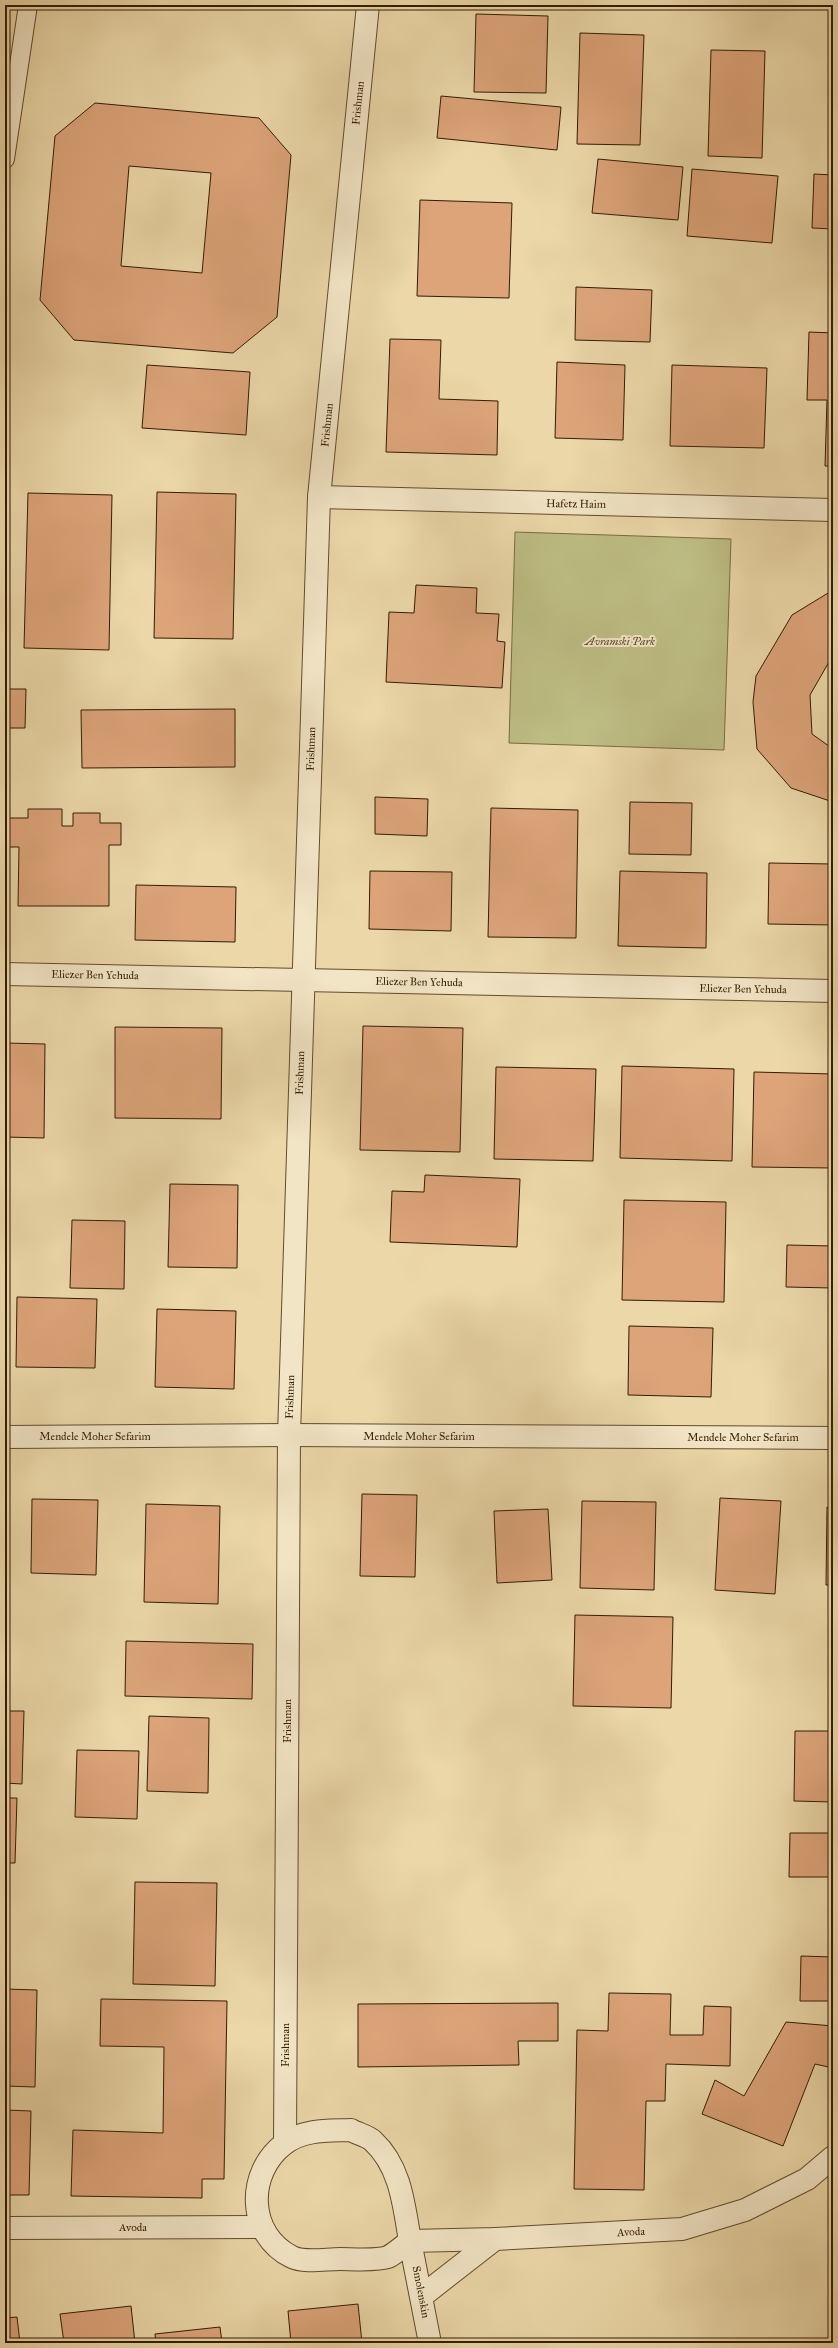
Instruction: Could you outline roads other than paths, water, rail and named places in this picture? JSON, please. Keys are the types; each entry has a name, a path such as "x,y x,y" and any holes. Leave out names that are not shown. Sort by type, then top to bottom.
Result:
{"street":[{"name":"Frishman","path":"285,2143 289,1435 320,497 368,5"},
{"name":"Hafetz Haim","path":"320,497 833,510"},
{"name":"Eliezer Ben Yehuda","path":"5,974 833,991"},
{"name":"Mendele Moher Sefarim","path":"5,1437 289,1435 833,1438"},
{"name":"Smolenskin","path":"261,2227 256,2204 258,2181 268,2159 285,2143 306,2133 351,2130 373,2141 390,2161 400,2183 430,2343"},
{"name":"Avoda","path":"410,2241 495,2239 682,2229 745,2210 807,2179 833,2157"},
{"name":"Avoda","path":"5,2228 261,2227"},
{"path":"261,2227 273,2245 293,2258 387,2257 410,2241"},
{"path":"422,2296 495,2239"}],"lane":[{"path":"5,159 28,5"}],"park label":[{"name":"Avramski Park","path":"620,641"}]}
